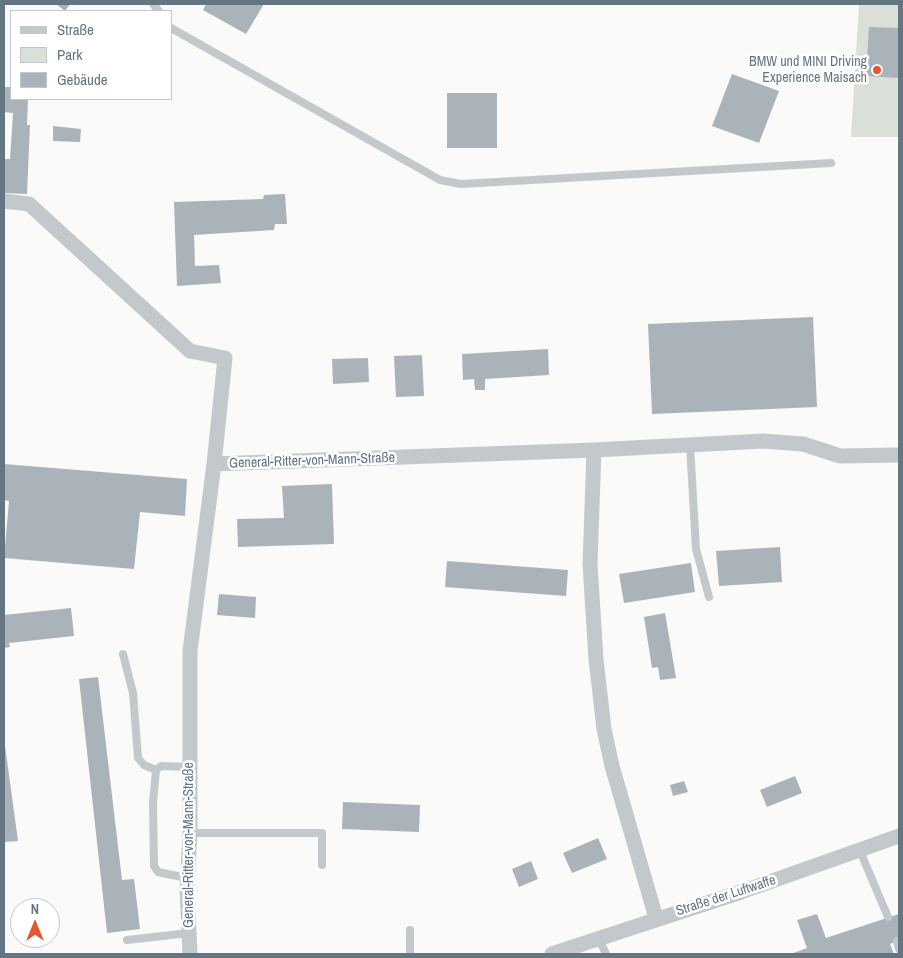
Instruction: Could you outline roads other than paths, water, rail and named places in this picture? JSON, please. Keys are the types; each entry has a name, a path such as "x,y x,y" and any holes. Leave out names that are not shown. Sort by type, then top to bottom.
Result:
{"street":[{"path":"4,202 29,204 190,352 226,358 214,464"},
{"name":"General-Ritter-von-Mann-Straße","path":"190,954 187,878 190,833 190,651 214,464 594,450 763,441 803,444 840,456 899,456"},
{"path":"594,450 590,564 596,659 604,729 612,766 656,918"},
{"name":"Straße der Luftwaffe","path":"552,954 656,918 741,892 899,836"}],"lane":[{"path":"172,29 440,180 461,184 831,163"},
{"path":"690,445 696,549 709,597"},
{"path":"123,654 133,693 138,758 144,765 156,770"},
{"path":"187,878 158,872 154,866 152,803 156,770 161,766 190,767"},
{"path":"190,833 322,833 322,865"},
{"path":"860,850 888,917"},
{"path":"410,930 410,954"},
{"path":"127,940 189,933"},
{"path":"599,939 606,954"}],"place":[{"name":"BMW und MINI Driving Experience Maisach","path":"877,70"}]}
